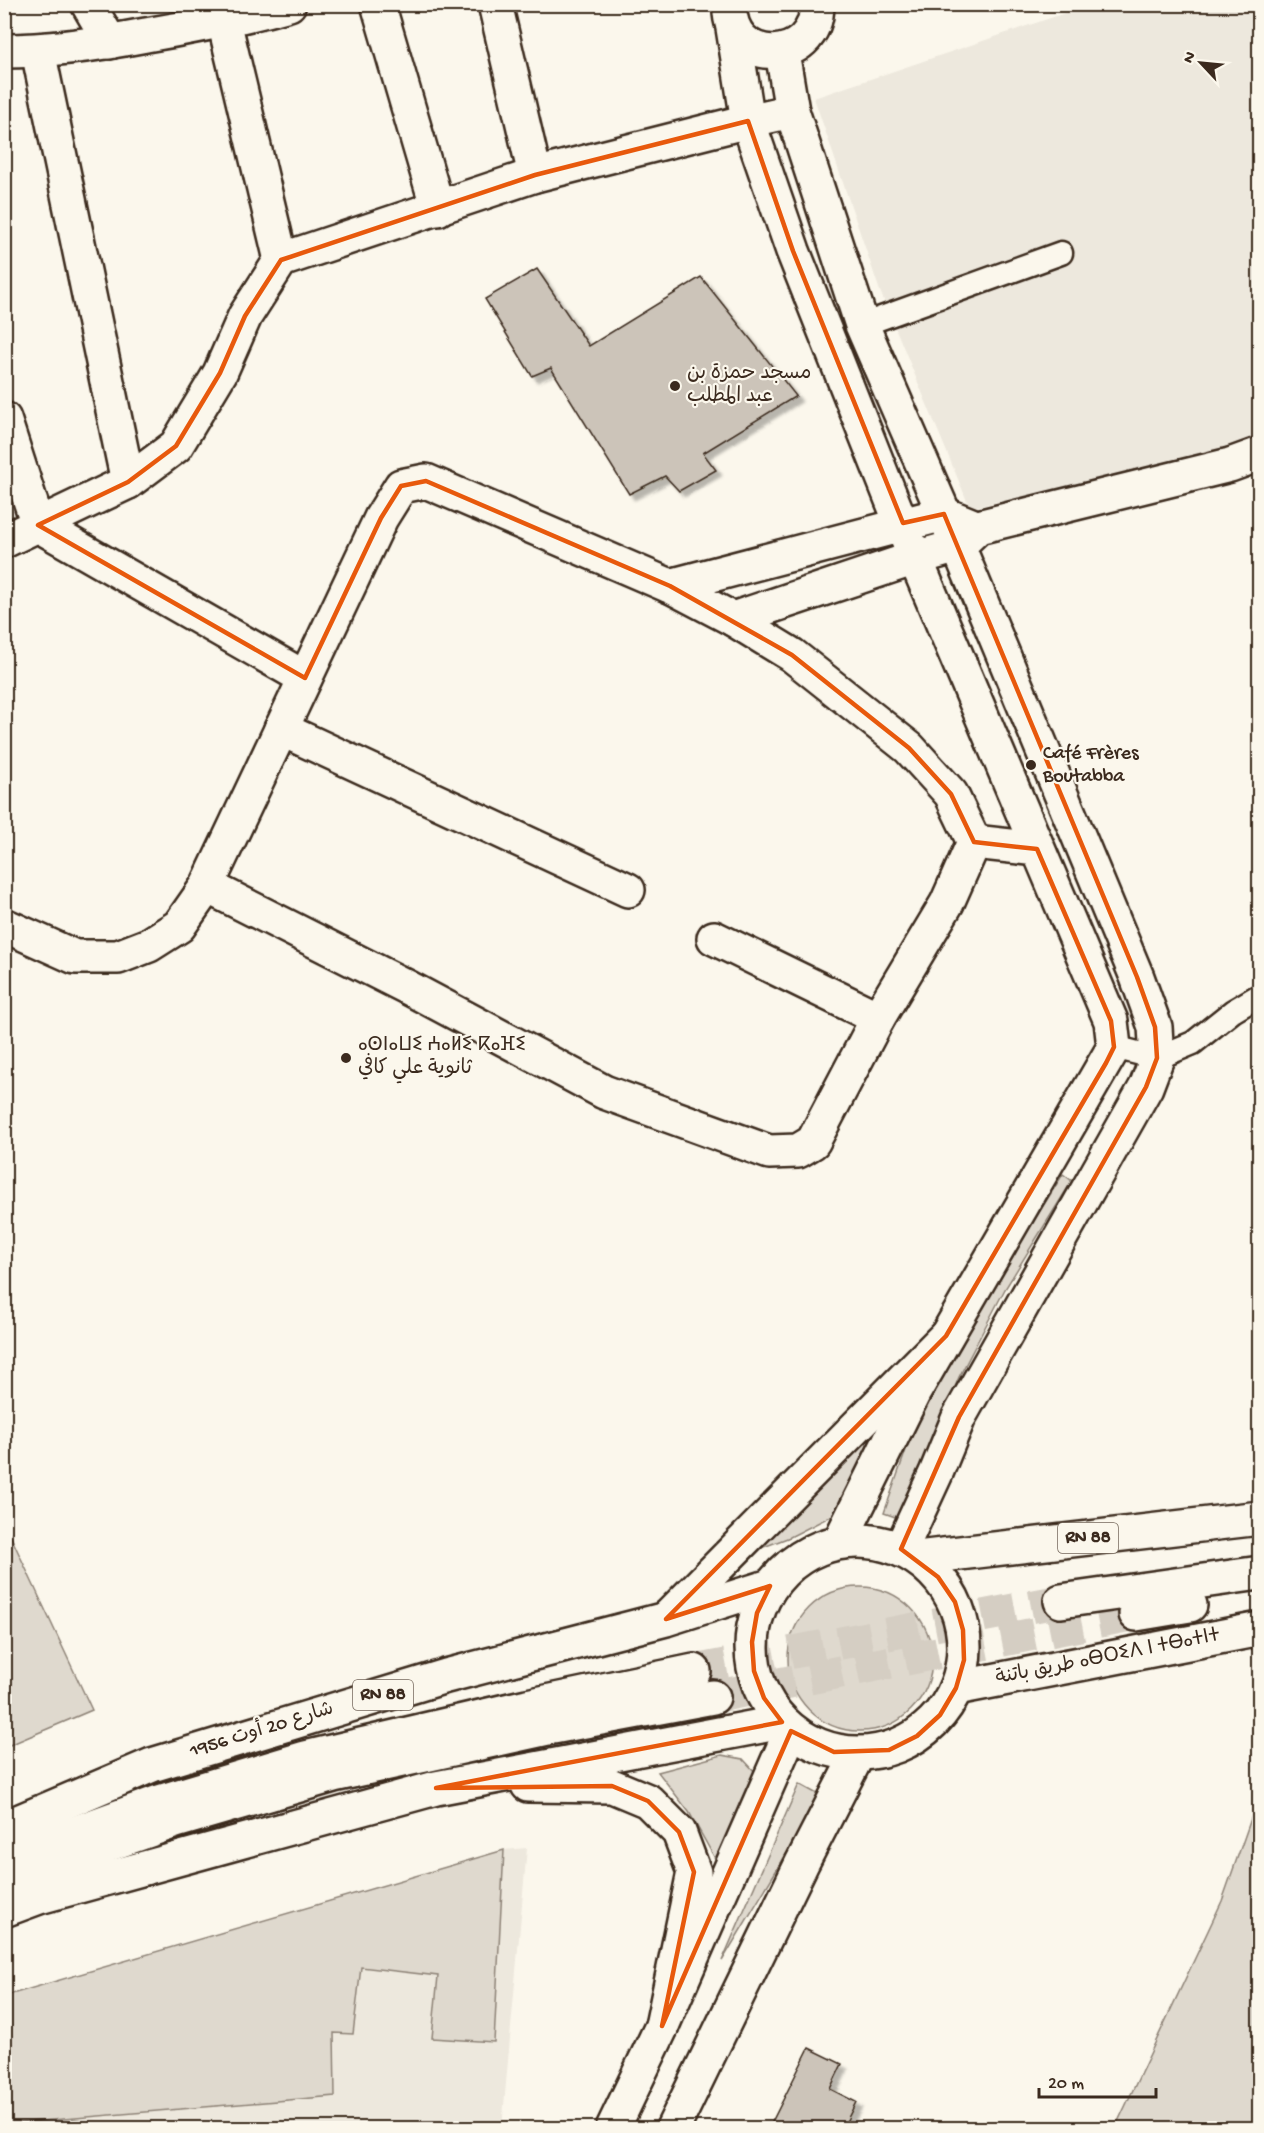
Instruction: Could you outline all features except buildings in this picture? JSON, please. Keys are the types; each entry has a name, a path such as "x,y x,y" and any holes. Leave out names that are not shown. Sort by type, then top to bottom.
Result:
{"main road":[{"path":"88,4 111,42"},
{"path":"378,4 438,209"},
{"path":"495,4 535,175"},
{"path":"731,16 741,39 752,48 767,52 782,52 797,46 808,36 815,22 817,4"},
{"path":"4,51 38,51 111,42 224,21 277,6"},
{"path":"731,16 747,121 794,251 915,558 1111,1021 1114,1047 914,1392 840,1541"},
{"path":"224,21 281,260"},
{"path":"38,51 128,482"},
{"path":"782,52 792,111 862,325 944,514 968,537 1155,1027 1157,1058 1146,1087 958,1417 909,1553"},
{"path":"4,541 128,482 176,446 220,373 244,316 281,260 535,175 792,111"},
{"path":"4,419 38,525 305,678"},
{"path":"733,619 915,558 968,537 1230,465 1260,454"},
{"path":"4,926 75,957 118,957 149,945 179,926 207,886 381,518 401,486 426,481 670,586 733,619 792,655 909,748 951,794 974,842 947,903 878,1018 859,1059 813,1142 798,1151 770,1152 604,1092 409,988 207,886"},
{"path":"670,586 944,514"},
{"path":"281,729 628,890"},
{"path":"974,842 1037,849"},
{"path":"714,938 878,1018"},
{"path":"666,1619 946,1336"},
{"name":"RN 88","path":"909,1553 1260,1518"},
{"path":"840,1541 871,1541 909,1553 939,1577 955,1602 963,1630 964,1660 956,1688 940,1715 917,1736 889,1749 858,1754 834,1752 812,1743 786,1726 764,1698 754,1671 752,1642 757,1613 770,1586 784,1570 801,1557 840,1541"},
{"path":"1061,1601 1260,1573"},
{"name":"شارع 20 أوت 1956","path":"4,1828 153,1765 446,1676 666,1619 770,1586"},
{"path":"1136,1614 1260,1593"},
{"name":"طريق باتنة ⴰⴱⵔⵉⴷ ⵏ ⵜⴱⴰⵜⵏⵜ","path":"956,1688 1260,1629"},
{"path":"4,1857 159,1802 305,1758 527,1706 694,1671"},
{"path":"4,1883 176,1821 334,1775 553,1727 714,1697"},
{"path":"4,1910 39,1897 436,1788 786,1726"},
{"path":"613,2128 662,2026 786,1726"},
{"path":"673,2128 802,1863 858,1754"},
{"path":"436,1788 531,1785 612,1786 648,1801 679,1832 694,1872 662,2026"}],"lane":[{"path":"862,325 1061,253"},
{"path":"1114,1047 1157,1058 1193,1043 1233,1011 1260,994"}],"highlighted area":[{"path":"748,121 793,251 903,523 944,514 1137,977 1155,1027 1157,1058 1146,1087 959,1417 901,1549 938,1577 955,1602 963,1630 964,1660 956,1688 940,1715 917,1736 889,1750 834,1752 791,1731 662,2026 694,1872 679,1832 648,1801 612,1786 436,1788 782,1722 764,1698 754,1671 752,1642 757,1613 770,1586 666,1619 946,1336 1106,1063 1114,1047 1111,1021 1037,849 974,842 951,794 909,748 792,655 670,586 426,481 401,486 381,518 305,678 38,525 128,482 176,446 220,373 245,316 281,260 535,175"}],"shaded area":[{"path":"1089,5 1259,5 1259,433 1211,455 970,508 880,291 814,98"},
{"path":"1063,1174 1072,1181 1005,1289 959,1377 901,1519 884,1513 913,1430 955,1347"},
{"path":"865,1443 872,1449 843,1510 790,1537 761,1548 766,1532"},
{"path":"5,1524 92,1710 4,1747"},
{"path":"860,1587 888,1592 911,1608 927,1631 932,1659 927,1687 911,1710 888,1726 860,1731 832,1726 809,1710 793,1687 788,1659 793,1631 809,1608 832,1592"},
{"path":"722,1755 743,1759 756,1773 717,1862 689,1812 658,1772"},
{"path":"799,1784 821,1796 722,1961"},
{"path":"1259,1796 1259,2128 1115,2128 1222,1901"},
{"path":"527,1848 502,2128 5,2128 5,1996 504,1850"},
{"path":"504,1850 494,2042 432,2038 438,1976 361,1967 353,2034 334,2033 335,2096 5,2124 5,1996"}],"tunnel":[{"path":"694,1671 1061,1601"},
{"path":"713,1697 1136,1614"}],"place":[{"name":"مسجد حمزة بن عبد المطلب","path":"675,386"},
{"name":"Café Frères Boutabba","path":"1031,765"},
{"name":"ⴰⵙⵏⴰⵡⵉ ⵄⴰⵍⵉ ⴽⴰⴼⵉ ثانوية علي كافي","path":"346,1058"}]}
